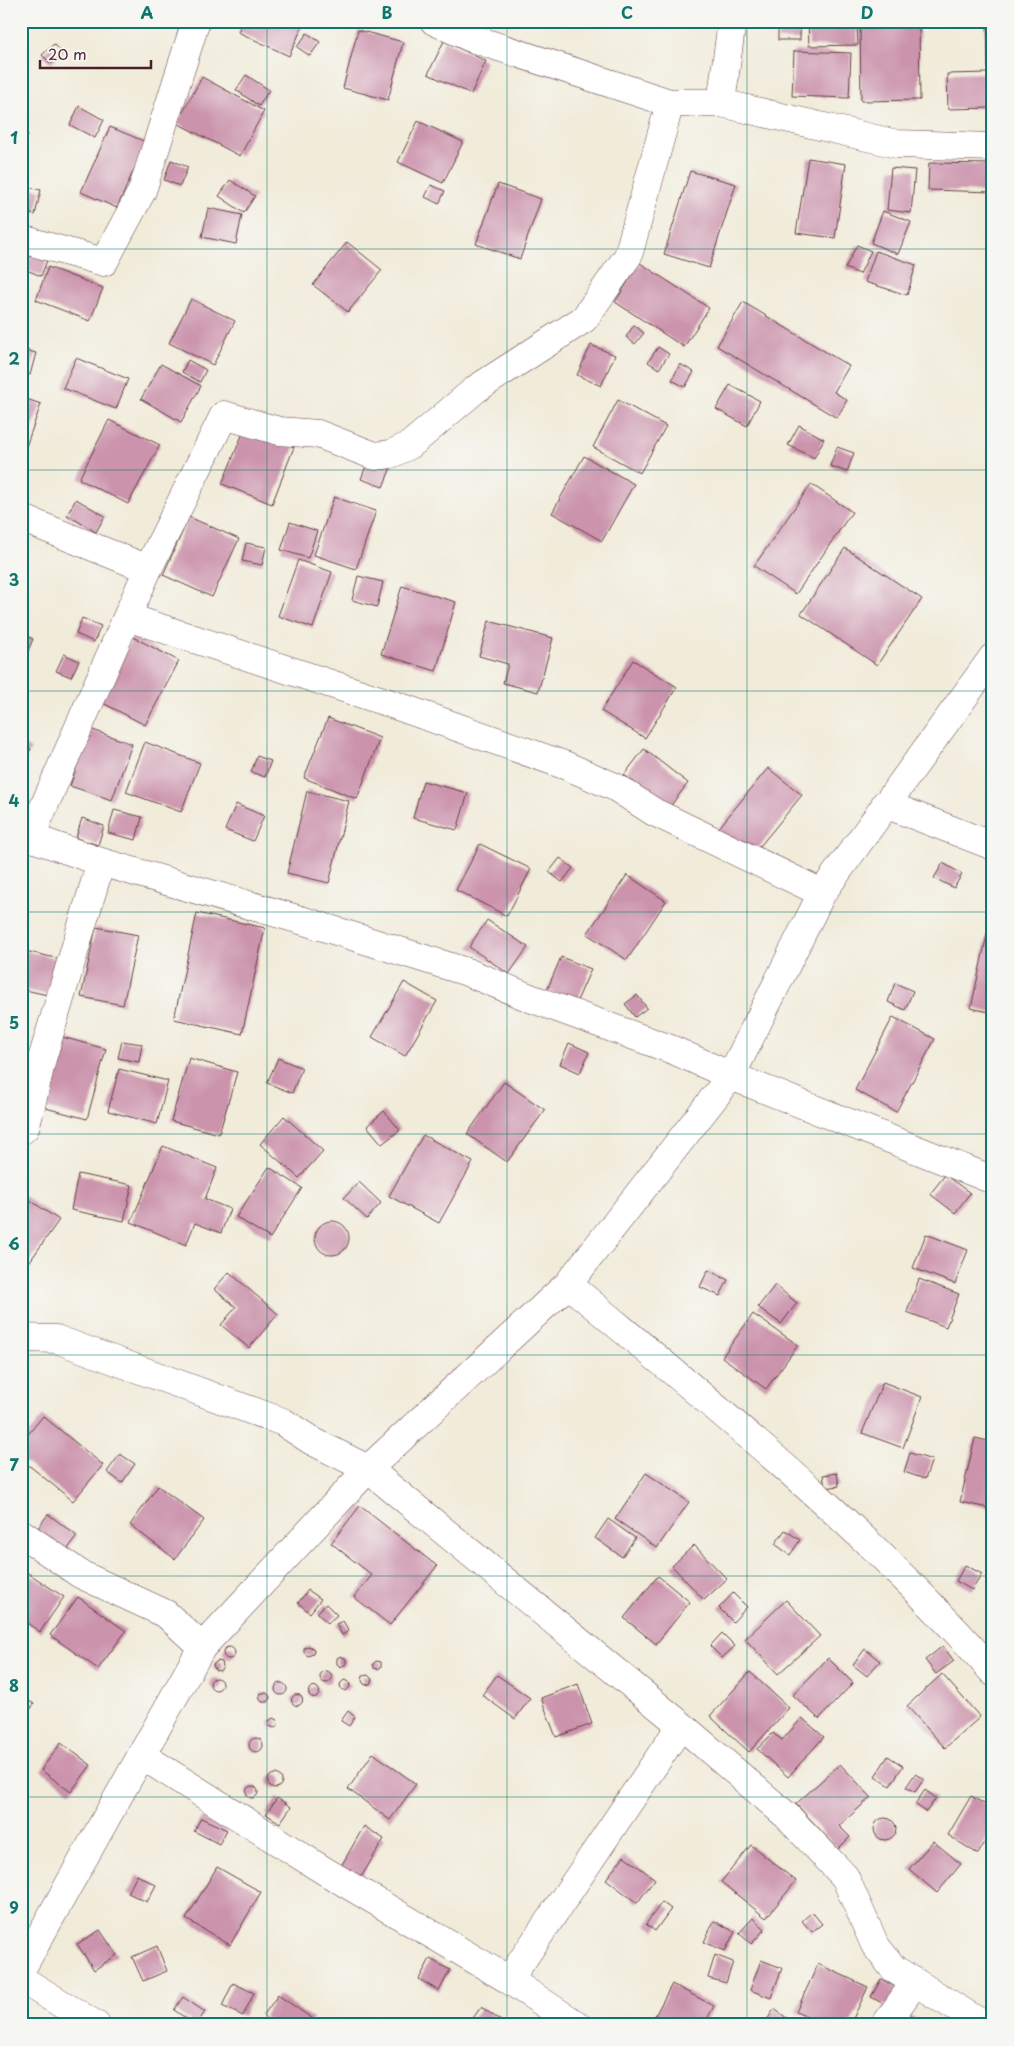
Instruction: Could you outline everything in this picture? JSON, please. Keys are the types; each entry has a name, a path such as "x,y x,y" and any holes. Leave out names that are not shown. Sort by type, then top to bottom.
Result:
{"street":[{"path":"21,240 104,262 142,191 196,21"},
{"path":"434,21 471,38 670,104 721,103 897,144 993,147"},
{"path":"721,103 732,21"},
{"path":"670,104 628,256 584,319 476,389 410,445 391,454 375,456 318,434 279,431 224,415 148,569 26,835 101,862 304,921 467,972 530,998 674,1050 731,1076 993,1180"},
{"path":"21,518 148,569"},
{"path":"127,617 386,702 566,766 615,786 654,812 822,893"},
{"path":"21,1970 202,1647 368,1469 568,1284 731,1076 822,893 884,804 993,657"},
{"path":"884,804 993,846"},
{"path":"21,1131 24,1128 30,1110 42,1059 101,862"},
{"path":"568,1284 775,1457 895,1566 993,1672"},
{"path":"21,1338 56,1339 283,1422 312,1442 368,1469 681,1725 787,1816 845,1877 874,1945 894,1968 984,2025"},
{"path":"21,1533 80,1574 166,1614 202,1647"},
{"path":"509,1980 681,1725"},
{"path":"141,1755 323,1870 509,1980 577,2025"},
{"path":"21,1980 96,2025"},
{"path":"885,2025 915,1982"}],"building":[{"path":"243,21 305,21 289,56 238,32"},
{"path":"778,21 800,21 800,40 778,40"},
{"path":"808,21 857,21 858,45 809,46"},
{"path":"860,21 919,21 920,100 861,101"},
{"path":"987,21 993,21 993,108 948,109 947,74 988,73"},
{"path":"358,30 403,42 388,100 343,88"},
{"path":"307,33 320,42 310,56 297,47"},
{"path":"444,41 486,61 471,94 428,74"},
{"path":"54,44 63,53 51,64 42,55"},
{"path":"794,51 851,53 849,98 792,96"},
{"path":"246,75 269,90 259,106 236,90"},
{"path":"202,77 264,111 240,156 177,123"},
{"path":"79,106 104,120 95,138 70,125"},
{"path":"418,121 463,142 443,183 398,162"},
{"path":"110,127 146,142 117,208 81,192"},
{"path":"21,132 28,134 22,152 21,152"},
{"path":"808,158 846,164 835,238 796,233"},
{"path":"171,160 188,167 180,186 164,180"},
{"path":"929,163 993,164 993,192 928,190"},
{"path":"891,168 915,170 911,213 887,210"},
{"path":"690,171 736,184 709,268 664,254"},
{"path":"230,180 255,196 244,213 219,196"},
{"path":"498,184 541,199 520,259 476,244"},
{"path":"431,185 445,191 439,204 425,197"},
{"path":"24,186 41,190 35,215 21,211"},
{"path":"208,208 242,215 236,244 202,237"},
{"path":"883,211 911,222 898,254 871,243"},
{"path":"347,242 382,270 348,312 313,285"},
{"path":"857,245 871,251 860,274 845,268"},
{"path":"33,248 49,255 41,276 24,269"},
{"path":"876,251 916,265 907,295 865,282"},
{"path":"640,263 709,308 684,347 615,302"},
{"path":"48,267 103,288 90,321 36,300"},
{"path":"191,299 235,321 213,365 169,343"},
{"path":"743,302 849,366 834,392 847,400 837,418 717,346"},
{"path":"634,325 644,333 635,344 626,337"},
{"path":"591,345 615,355 601,386 577,375"},
{"path":"658,347 669,354 659,369 648,362"},
{"path":"21,349 36,353 30,375 21,373"},
{"path":"76,358 128,379 116,409 63,388"},
{"path":"188,360 206,370 200,382 182,372"},
{"path":"161,364 201,386 181,422 141,399"},
{"path":"680,364 694,372 685,387 672,380"},
{"path":"730,385 760,401 747,426 716,409"},
{"path":"21,397 41,404 22,458 21,458"},
{"path":"618,400 666,426 640,473 593,447"},
{"path":"109,420 160,445 128,504 79,479"},
{"path":"799,425 824,439 814,458 788,445"},
{"path":"245,428 294,447 272,504 222,484"},
{"path":"837,447 854,453 847,472 830,466"},
{"path":"370,456 392,465 383,487 361,479"},
{"path":"584,456 634,484 602,541 552,513"},
{"path":"811,484 852,512 796,594 754,566"},
{"path":"334,497 376,511 356,569 314,555"},
{"path":"76,499 105,516 96,532 67,515"},
{"path":"189,517 239,539 212,597 163,575"},
{"path":"290,522 317,531 308,558 281,550"},
{"path":"246,543 266,547 262,565 242,561"},
{"path":"845,548 922,599 877,665 801,614"},
{"path":"298,560 332,572 313,628 278,616"},
{"path":"358,576 383,582 377,607 352,600"},
{"path":"402,586 456,602 436,671 381,654"},
{"path":"82,618 101,626 94,642 76,634"},
{"path":"489,621 553,638 538,692 503,683 508,664 479,656"},
{"path":"21,634 33,639 21,667"},
{"path":"133,637 179,661 145,725 99,701"},
{"path":"64,654 79,661 71,677 56,671"},
{"path":"633,660 677,687 645,738 601,711"},
{"path":"328,718 380,738 357,799 304,778"},
{"path":"90,729 132,744 112,800 70,786"},
{"path":"145,742 200,763 181,812 126,792"},
{"path":"21,743 31,749 21,765"},
{"path":"644,749 688,783 669,808 624,775"},
{"path":"257,756 271,761 265,777 251,772"},
{"path":"768,768 802,795 747,862 713,835"},
{"path":"423,781 468,793 457,830 413,818"},
{"path":"307,791 349,801 329,883 287,873"},
{"path":"236,804 264,816 253,841 225,830"},
{"path":"114,810 142,817 136,840 108,833"},
{"path":"82,818 104,826 98,845 76,838"},
{"path":"480,844 531,869 507,916 456,890"},
{"path":"560,858 573,868 562,882 549,872"},
{"path":"943,863 962,874 954,888 934,878"},
{"path":"627,875 666,901 627,960 587,934"},
{"path":"197,913 265,928 242,1034 174,1019"},
{"path":"487,920 528,947 509,974 469,947"},
{"path":"990,921 993,922 993,1013 971,1008"},
{"path":"96,927 138,935 123,1005 81,997"},
{"path":"21,950 60,959 52,996 21,989"},
{"path":"561,957 591,969 576,1003 547,990"},
{"path":"404,982 437,1001 405,1056 372,1037"},
{"path":"895,983 913,991 905,1010 888,1002"},
{"path":"637,995 647,1008 635,1017 625,1004"},
{"path":"893,1017 935,1039 896,1112 855,1090"},
{"path":"62,1037 106,1049 87,1119 42,1107"},
{"path":"122,1041 142,1044 139,1062 118,1058"},
{"path":"569,1043 589,1052 580,1073 560,1064"},
{"path":"189,1058 237,1072 219,1134 171,1121"},
{"path":"278,1058 302,1068 292,1093 267,1083"},
{"path":"119,1069 168,1081 157,1124 108,1111"},
{"path":"504,1082 545,1110 507,1162 467,1134"},
{"path":"384,1111 400,1130 382,1144 367,1126"},
{"path":"284,1116 323,1151 299,1178 260,1144"},
{"path":"423,1135 473,1162 439,1223 389,1196"},
{"path":"163,1146 217,1168 205,1199 230,1209 221,1233 195,1223 186,1245 131,1222"},
{"path":"269,1167 302,1188 270,1238 236,1217"},
{"path":"78,1174 132,1185 124,1221 71,1210"},
{"path":"945,1175 970,1193 955,1213 930,1194"},
{"path":"359,1182 381,1203 367,1219 344,1198"},
{"path":"21,1194 59,1220 23,1271 21,1270"},
{"path":"332,1221 344,1226 349,1238 344,1250 332,1255 320,1250 315,1238 320,1226"},
{"path":"926,1234 968,1250 955,1284 913,1268"},
{"path":"708,1270 728,1280 720,1296 700,1287"},
{"path":"229,1272 278,1314 249,1348 221,1325 236,1307 214,1289"},
{"path":"919,1279 959,1294 946,1327 907,1312"},
{"path":"775,1285 797,1303 781,1324 758,1307"},
{"path":"753,1314 798,1345 766,1389 722,1357"},
{"path":"883,1382 922,1397 903,1448 862,1433"},
{"path":"43,1416 103,1465 73,1501 21,1459 21,1443"},
{"path":"975,1438 993,1442 993,1509 960,1502"},
{"path":"910,1453 932,1460 925,1479 904,1472"},
{"path":"120,1454 135,1464 122,1483 107,1472"},
{"path":"646,1473 689,1502 657,1548 615,1519"},
{"path":"837,1473 839,1486 825,1488 823,1475"},
{"path":"158,1486 204,1520 175,1559 130,1525"},
{"path":"360,1506 437,1566 390,1625 354,1597 372,1575 331,1543"},
{"path":"48,1514 77,1536 65,1553 36,1531"},
{"path":"608,1519 635,1538 622,1557 595,1538"},
{"path":"785,1530 800,1540 790,1555 775,1544"},
{"path":"694,1545 727,1579 704,1600 672,1566"},
{"path":"965,1565 982,1574 972,1590 956,1581"},
{"path":"28,1573 64,1597 40,1632 21,1619 21,1582"},
{"path":"658,1576 690,1602 656,1644 624,1618"},
{"path":"308,1590 321,1599 310,1613 298,1603"},
{"path":"733,1593 747,1607 733,1622 719,1608"},
{"path":"78,1597 126,1631 98,1669 50,1635"},
{"path":"786,1600 820,1636 778,1674 745,1639"},
{"path":"326,1604 337,1615 328,1623 317,1613"},
{"path":"343,1621 349,1631 342,1635 336,1624"},
{"path":"722,1633 735,1646 722,1658 710,1646"},
{"path":"309,1646 314,1649 313,1654 308,1656 304,1653 304,1648"},
{"path":"943,1646 954,1661 936,1674 925,1660"},
{"path":"227,1647 231,1647 235,1653 231,1659 227,1659 223,1655 223,1651"},
{"path":"865,1649 880,1661 867,1676 853,1665"},
{"path":"341,1656 346,1659 346,1664 341,1667 337,1664 337,1658"},
{"path":"828,1658 853,1683 819,1719 793,1695"},
{"path":"217,1661 222,1662 223,1667 220,1671 215,1670 213,1665"},
{"path":"376,1661 381,1662 381,1667 378,1669 374,1668 373,1664"},
{"path":"324,1671 328,1671 332,1677 328,1683 324,1683 320,1679 320,1675"},
{"path":"750,1672 789,1708 749,1752 710,1716"},
{"path":"942,1674 980,1717 945,1748 907,1706"},
{"path":"368,1675 372,1679 370,1684 365,1685 362,1681 363,1676"},
{"path":"497,1675 530,1698 515,1719 482,1695"},
{"path":"216,1678 222,1684 216,1690 210,1684"},
{"path":"344,1680 349,1682 350,1687 346,1691 341,1689 340,1684"},
{"path":"281,1683 287,1689 281,1695 275,1689"},
{"path":"578,1684 592,1724 556,1737 541,1698"},
{"path":"312,1687 316,1687 319,1692 318,1696 312,1697 309,1694 309,1690"},
{"path":"261,1693 267,1693 270,1697 268,1702 262,1702 259,1698"},
{"path":"297,1694 303,1700 297,1706 291,1700"},
{"path":"21,1696 34,1704 21,1722"},
{"path":"348,1711 355,1717 349,1726 341,1721"},
{"path":"273,1718 277,1720 278,1725 274,1728 270,1726 269,1721"},
{"path":"802,1718 824,1737 788,1777 757,1749 773,1733 782,1740"},
{"path":"256,1738 261,1740 263,1745 261,1750 256,1752 251,1750 249,1745 251,1740"},
{"path":"61,1743 91,1765 71,1792 41,1770"},
{"path":"373,1753 416,1784 390,1820 348,1789"},
{"path":"888,1756 903,1766 890,1786 875,1776"},
{"path":"840,1764 871,1797 839,1826 850,1837 838,1849 796,1804"},
{"path":"272,1774 278,1774 282,1781 278,1788 272,1788 268,1784 268,1778"},
{"path":"915,1774 924,1779 915,1792 906,1787"},
{"path":"252,1786 258,1792 252,1798 246,1792"},
{"path":"925,1790 936,1798 926,1812 915,1804"},
{"path":"971,1796 993,1809 993,1829 978,1854 948,1835"},
{"path":"277,1798 291,1807 280,1823 266,1814"},
{"path":"201,1818 227,1830 219,1844 194,1831"},
{"path":"885,1818 893,1821 896,1829 893,1837 885,1840 877,1837 874,1829 877,1821"},
{"path":"364,1826 384,1839 360,1879 340,1868"},
{"path":"933,1841 961,1864 937,1893 909,1869"},
{"path":"751,1845 796,1881 766,1918 721,1882"},
{"path":"624,1856 655,1879 637,1903 606,1879"},
{"path":"217,1867 261,1892 230,1945 186,1919"},
{"path":"137,1875 156,1885 147,1902 128,1893"},
{"path":"662,1902 671,1909 655,1931 646,1924"},
{"path":"812,1912 822,1924 812,1932 802,1921"},
{"path":"753,1918 765,1929 751,1944 739,1933"},
{"path":"714,1921 735,1932 725,1951 704,1942"},
{"path":"100,1930 117,1955 94,1970 77,1944"},
{"path":"157,1946 167,1971 143,1981 132,1957"},
{"path":"715,1955 733,1962 726,1983 708,1978"},
{"path":"430,1959 450,1970 439,1991 419,1979"},
{"path":"761,1960 782,1968 771,1998 750,1990"},
{"path":"818,1964 868,1987 850,2025 825,2025 796,2012"},
{"path":"881,1979 901,1990 891,2008 871,1997"},
{"path":"233,1983 254,1993 243,2016 222,2006"},
{"path":"672,1984 714,2006 704,2025 650,2025"},
{"path":"278,1995 313,2019 309,2025 275,2025 263,2016"},
{"path":"183,1997 205,2012 196,2025 174,2010"},
{"path":"481,2007 507,2025 468,2025"},
{"path":"774,2009 797,2025 764,2025"},
{"path":"906,2014 931,2025 901,2025"},
{"path":"54,2018 64,2025 49,2025"}]}
